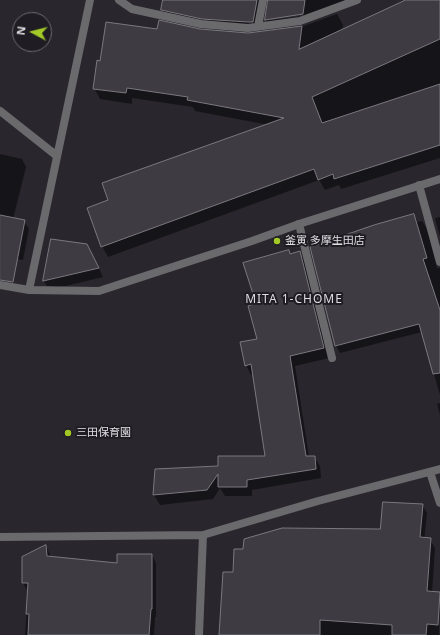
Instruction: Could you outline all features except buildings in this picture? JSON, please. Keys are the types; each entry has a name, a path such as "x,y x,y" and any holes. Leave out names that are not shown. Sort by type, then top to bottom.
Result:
{"street":[{"path":"29,290 90,0"},
{"path":"118,0 132,9 201,24 248,28 300,21 357,0"},
{"path":"258,26 263,0"},
{"path":"0,111 57,156"},
{"path":"0,285 29,290 98,291 440,179"},
{"path":"419,186 440,262"},
{"path":"299,224 332,358"},
{"path":"0,537 203,535 318,501 440,469"},
{"path":"430,472 440,503"},
{"path":"199,635 203,535"}],"place":[{"name":"釜寅 多摩生田店","path":"277,241"},
{"name":"三田保育園","path":"68,433"}],"district":[{"name":"MITA 1-CHOME","path":"294,300"}]}
